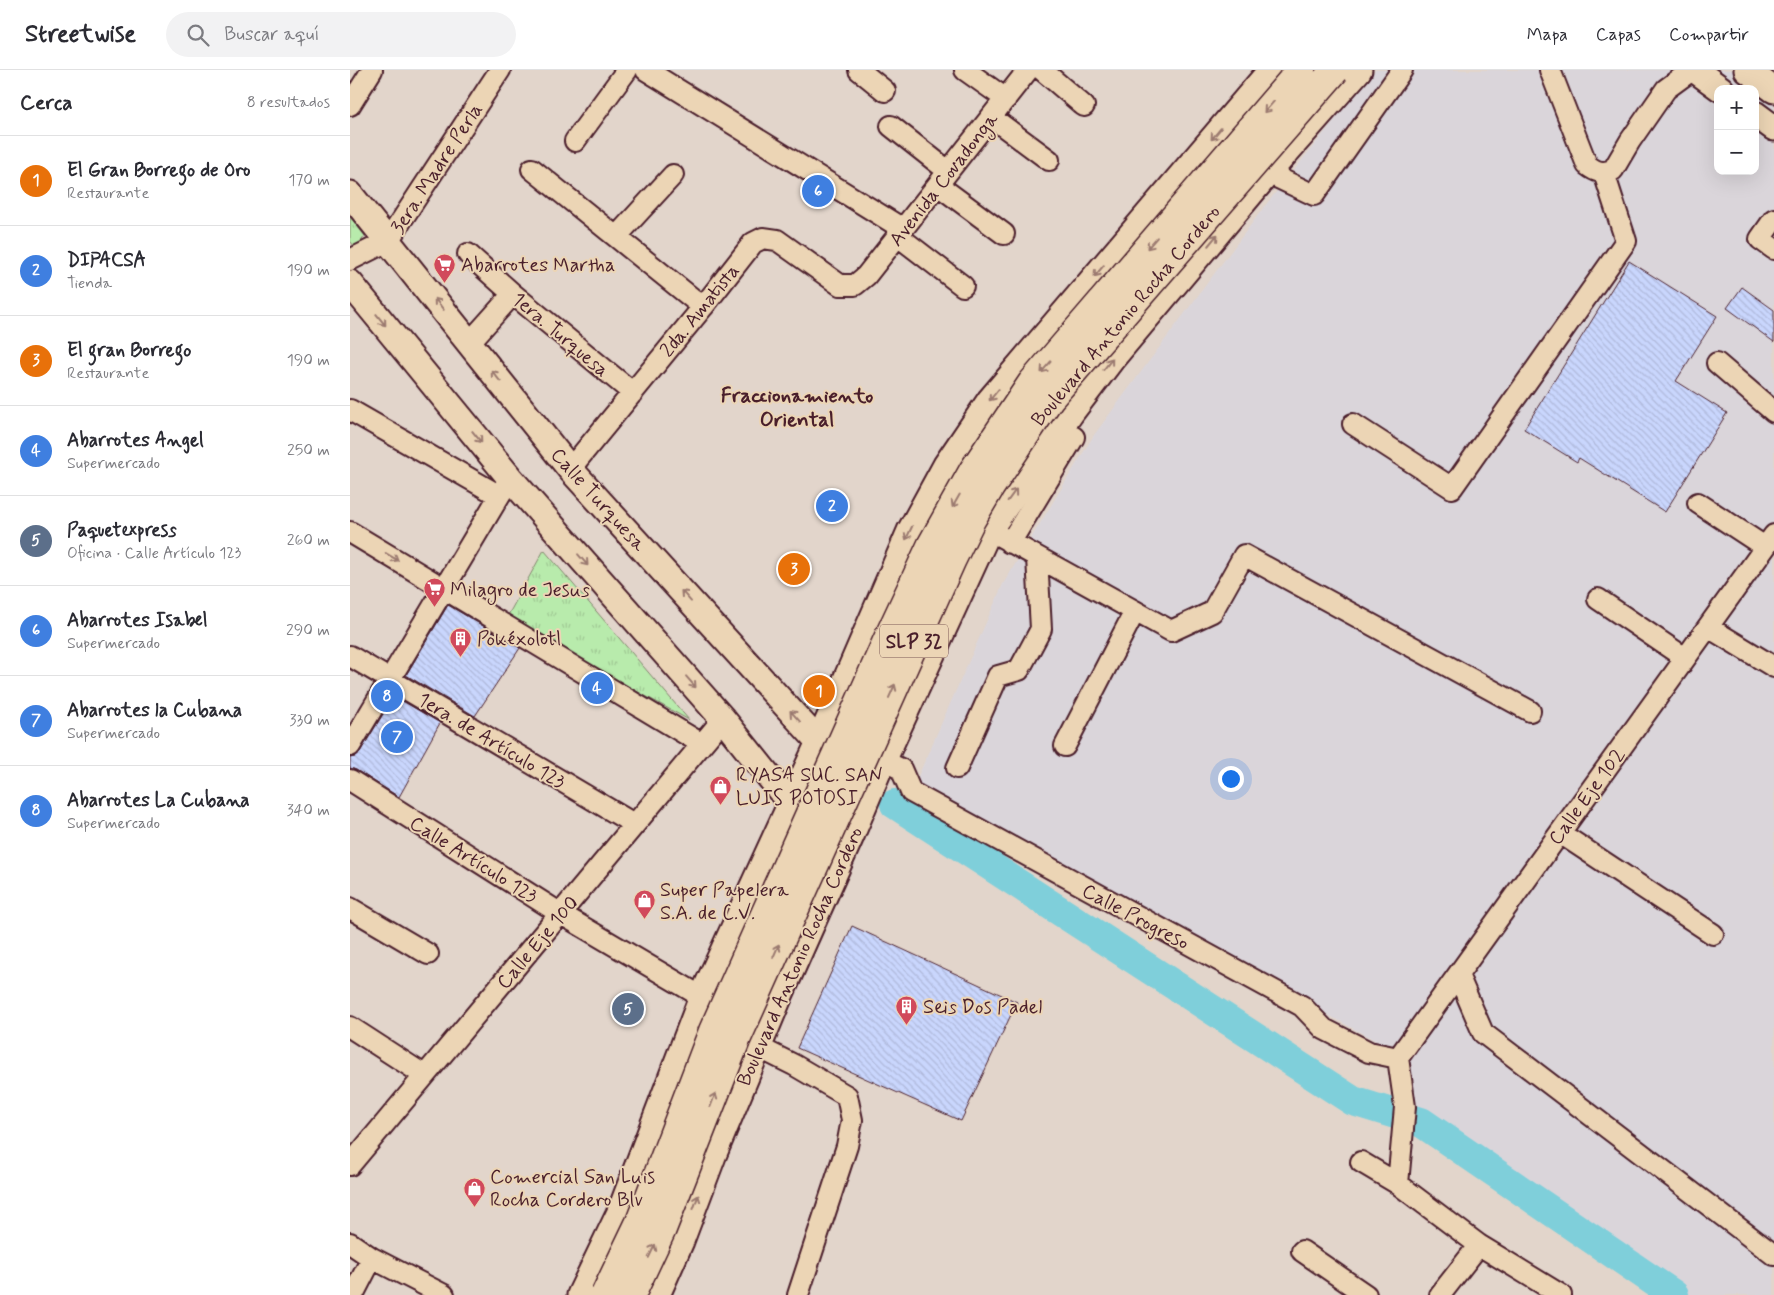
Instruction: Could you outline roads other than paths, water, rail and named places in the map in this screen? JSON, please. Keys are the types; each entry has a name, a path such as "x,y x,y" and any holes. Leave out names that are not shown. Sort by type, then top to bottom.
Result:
{"highway":[{"name":"Boulevard Antonio Rocha Cordero","path":"606,1295 640,1222 713,1031 891,632 932,544 954,505 993,439 1032,383 1301,70"},
{"name":"Boulevard Antonio Rocha Cordero","path":"631,1295 662,1229 740,1031 914,641 971,520 1012,453 1050,398 1334,70"}],"main road":[{"name":"SLP 32","path":"580,1295 620,1212 702,997 819,742 910,531 927,498 946,465 990,400 1271,70"},
{"name":"Boulevard Antonio Rocha Cordero","path":"657,1295 682,1242 713,1156 758,1047 910,704 998,535 1071,413 1112,359 1268,173 1359,70"},
{"path":"1696,70 1716,85"},
{"path":"1747,70 1774,90"},
{"path":"1759,117 1774,128"},
{"name":"Calle Turquesa","path":"350,194 570,469 819,742 884,766"},
{"path":"350,282 504,486 723,719 791,804 852,834"},
{"path":"847,676 845,682 846,693 850,704 857,713 866,719 877,722 888,721 899,716 910,704"},
{"path":"756,877 771,860 792,856 802,859 811,864 818,872 822,881 821,904"}],"street":[{"path":"350,105 372,70"},
{"name":"3era. Madre Perla","path":"388,241 500,70"},
{"path":"574,141 627,70"},
{"path":"646,70 900,233 963,286"},
{"path":"859,70 885,90"},
{"path":"966,70 1006,99"},
{"name":"Avenida Covadonga","path":"855,285 866,276 1028,70"},
{"path":"1042,70 1084,106"},
{"path":"1268,173 1314,195 1402,70"},
{"path":"1550,70 1587,165 1594,171 1604,173 1613,170 1630,141 1666,89 1692,70"},
{"path":"991,117 1048,160"},
{"path":"891,126 943,178 1004,234"},
{"path":"532,170 703,307"},
{"path":"1353,424 1452,488 1626,241 1604,173"},
{"path":"616,237 674,175"},
{"path":"1774,219 1760,240 1774,249"},
{"name":"2da. Amatista","path":"570,469 753,243 763,238 777,240 840,285 855,285"},
{"path":"350,260 388,241"},
{"name":"1era. Turquesa","path":"468,254 633,393"},
{"path":"469,342 514,294"},
{"path":"1717,362 1774,412"},
{"path":"350,410 504,486 350,746"},
{"path":"884,766 998,535 1074,437"},
{"path":"1698,503 1770,541"},
{"path":"350,532 702,744"},
{"path":"998,535 1172,631 1212,612 1244,555 1530,711"},
{"name":"Calle Eje 102","path":"1398,1058 1770,541"},
{"path":"957,768 998,676 1019,670 1041,629 1037,558"},
{"path":"1598,599 1685,658"},
{"path":"1064,746 1135,611"},
{"path":"1708,627 1774,667"},
{"name":"1era. de Artículo 123","path":"350,656 634,824"},
{"name":"Calle Eje 100","path":"350,1165 723,719"},
{"name":"Calle Progreso","path":"884,766 901,769 911,792 1302,1006 1324,1029 1369,1052 1398,1058"},
{"name":"Calle Artículo 123","path":"350,780 561,914 702,997"},
{"path":"1560,832 1713,934"},
{"path":"350,908 428,954"},
{"path":"1458,975 1483,1033 1774,1255"},
{"path":"350,1027 424,1075"},
{"path":"758,1047 794,1065 847,1096 852,1120 847,1146 798,1295"},
{"path":"1398,1058 1405,1107 1398,1184"},
{"path":"1361,1162 1398,1184 1479,1244 1561,1295"},
{"path":"350,1243 372,1258 444,1295"},
{"path":"1440,1295 1479,1244"},
{"path":"1302,1252 1366,1295"},
{"path":"354,1295 372,1258"}],"waterway":[{"path":"895,804 1353,1101 1421,1122 1674,1295"}],"place":[{"name":"Abarrotes Isabel","path":"818,191"},
{"name":"Abarrotes Martha","path":"445,283"},
{"name":"DIPACSA","path":"832,506"},
{"name":"El gran Borrego","path":"794,569"},
{"name":"Milagro de Jesus","path":"434,608"},
{"name":"Pokéxolotl","path":"461,657"},
{"name":"Abarrotes Angel","path":"597,688"},
{"name":"El Gran Borrego de Oro","path":"819,691"},
{"name":"Abarrotes La Cubana","path":"387,696"},
{"name":"Abarrotes la Cubana","path":"397,737"},
{"name":"RYASA SUC. SAN LUIS POTOSI","path":"720,805"},
{"name":"Super Papelera S.A. de C.V.","path":"644,920"},
{"name":"Paquetexpress","path":"628,1009"},
{"name":"Seis Dos Padel","path":"907,1025"},
{"name":"Comercial San Luis Rocha Cordero Blv","path":"474,1207"}],"district":[{"name":"Fraccionamiento Oriental","path":"797,407"}]}
